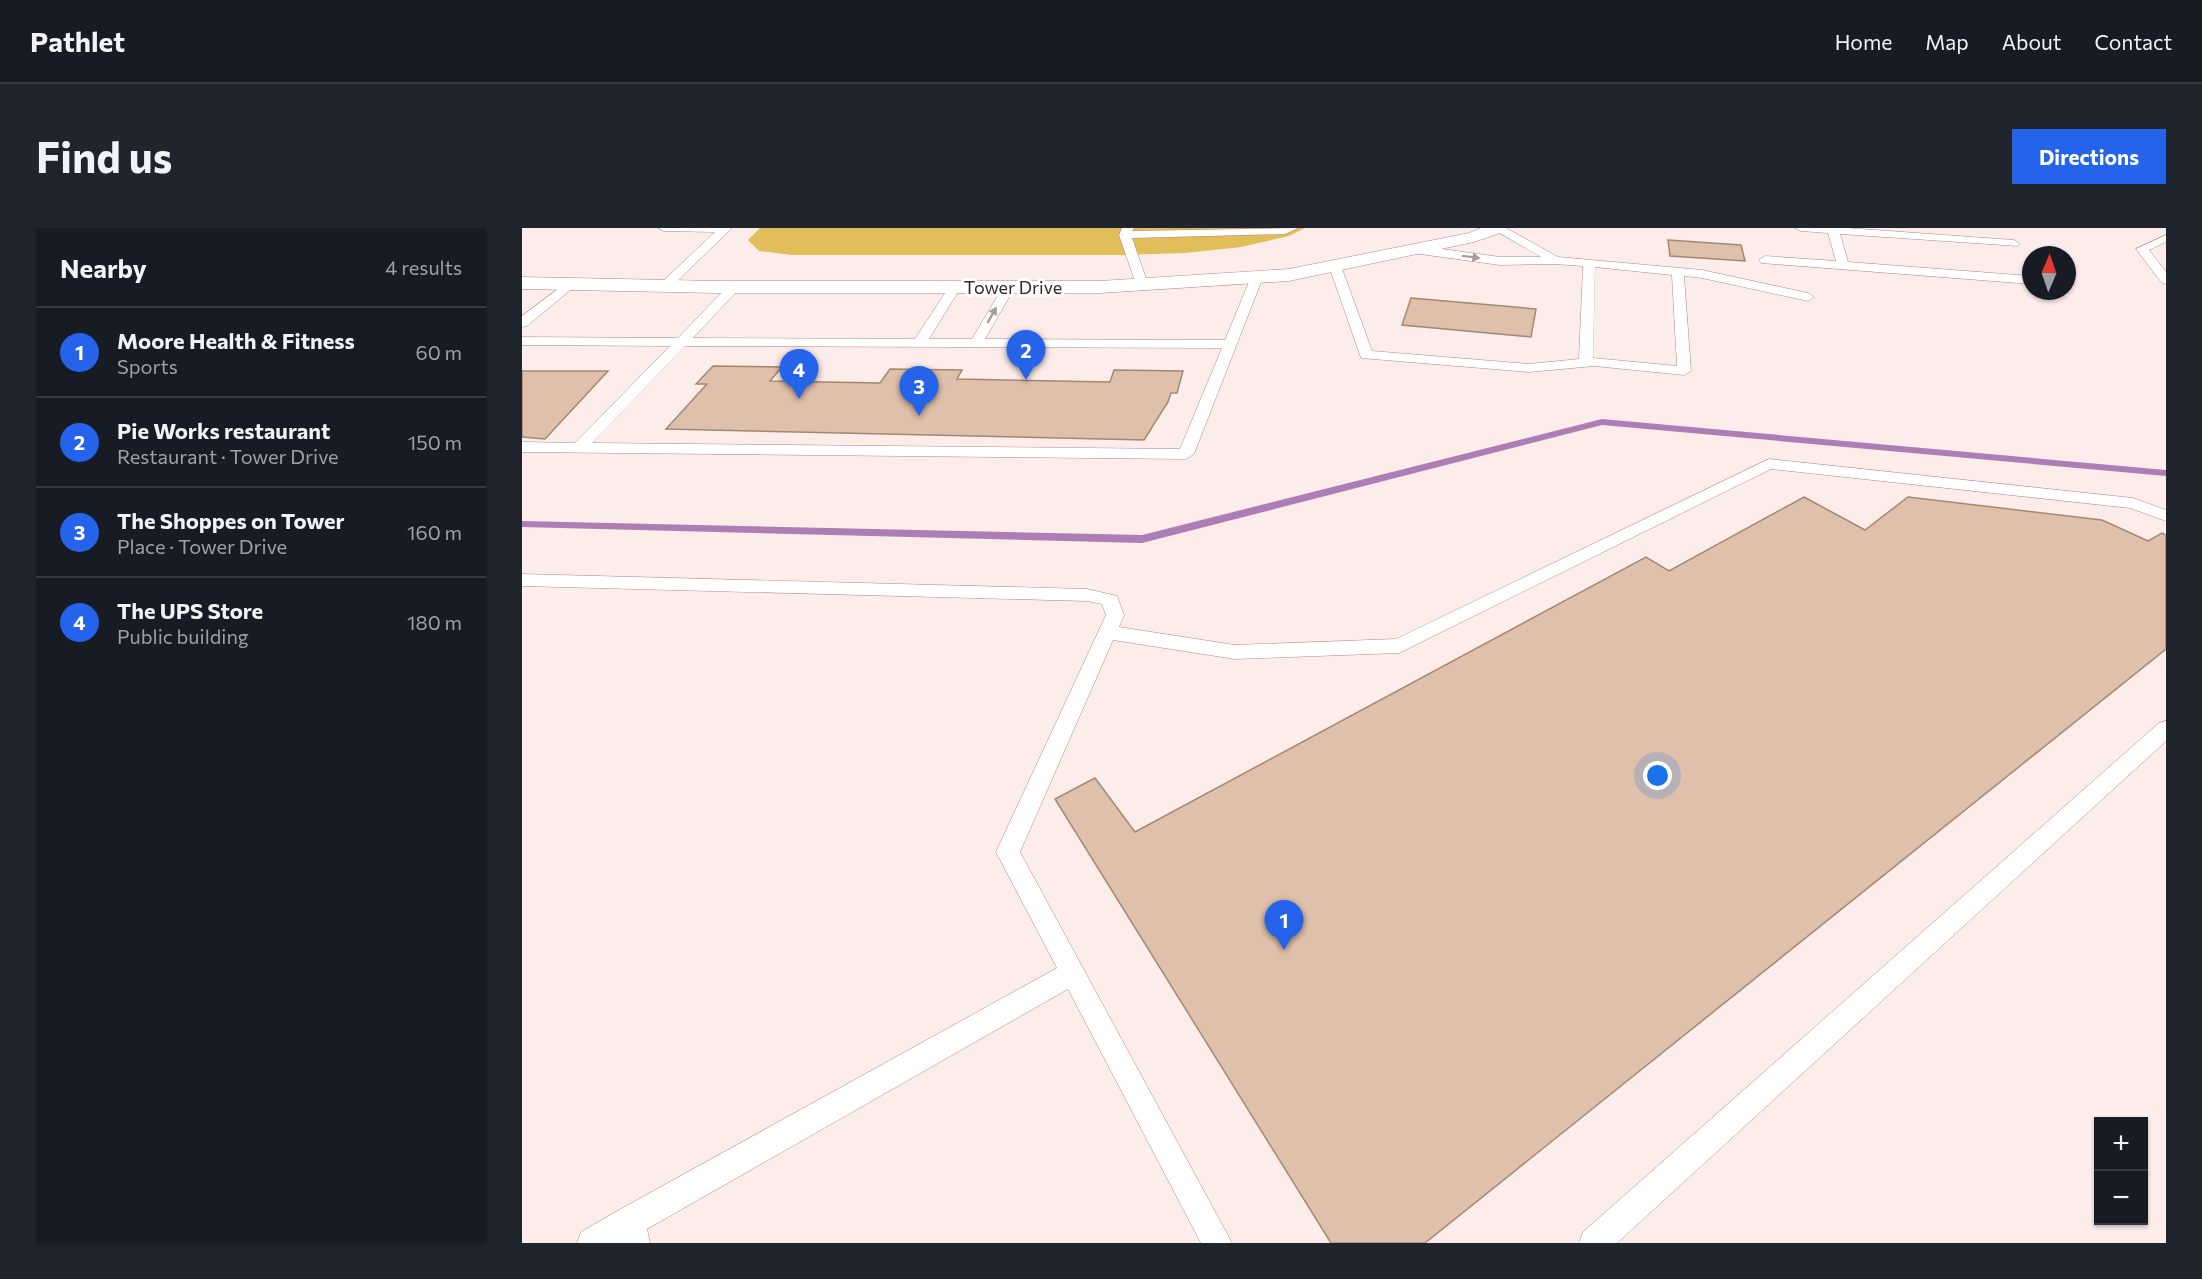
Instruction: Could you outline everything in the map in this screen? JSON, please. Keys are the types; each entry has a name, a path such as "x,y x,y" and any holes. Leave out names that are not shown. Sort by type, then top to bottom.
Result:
{"street":[{"name":"Tower Drive","path":"522,283 734,287 1100,287 1289,275 1474,237 1497,228"}],"lane":[{"path":"664,228 726,229"},
{"path":"1497,228 1555,260"},
{"path":"1801,228 2014,244"},
{"path":"665,286 726,229"},
{"path":"1143,284 1126,232 1287,229"},
{"path":"1833,230 1844,265"},
{"path":"2166,238 2142,249 2166,280"},
{"path":"1413,249 1500,261 1555,260 1702,274 1808,297"},
{"path":"1765,260 2022,279"},
{"path":"1586,362 1589,263"},
{"path":"1335,266 1366,355 1529,369 1586,362 1684,371 1677,271"},
{"path":"522,447 1186,454 1257,277"},
{"path":"522,323 570,284"},
{"path":"580,447 734,287"},
{"path":"920,342 955,287"},
{"path":"976,343 1009,287"},
{"path":"522,340 1231,344"},
{"path":"1107,632 1235,652 1399,646 1769,464 2133,503 2166,516"},
{"path":"522,580 1087,595 1110,600 1115,615 1008,852 1217,1243"},
{"path":"1594,1243 2166,729"},
{"path":"592,1243 633,1232 1072,973"}],"shaded area":[{"path":"760,228 1305,228 1289,236 1241,247 1185,253 792,255 759,251 748,240"}],"building":[{"path":"1668,240 1741,245 1745,261 1670,256"},
{"path":"1411,298 1536,309 1531,337 1402,325"},
{"path":"713,366 782,367 770,381 880,383 890,369 962,370 957,379 1110,382 1114,370 1183,371 1177,393 1171,393 1168,402 1144,440 666,429 707,384 696,384"},
{"path":"522,371 608,371 545,439 522,437"},
{"path":"1804,497 1865,530 1908,497 2102,520 2148,541 2162,533 2166,535 2166,649 1425,1243 1331,1243 1055,799 1095,778 1135,832 1646,557 1669,571"}],"waterway":[{"path":"522,524 1142,539 1602,422 2166,473"}],"place":[{"name":"Pie Works restaurant","path":"1026,380"},
{"name":"The UPS Store","path":"799,399"},
{"name":"The Shoppes on Tower","path":"919,416"},
{"name":"Moore Health & Fitness","path":"1284,950"}]}
